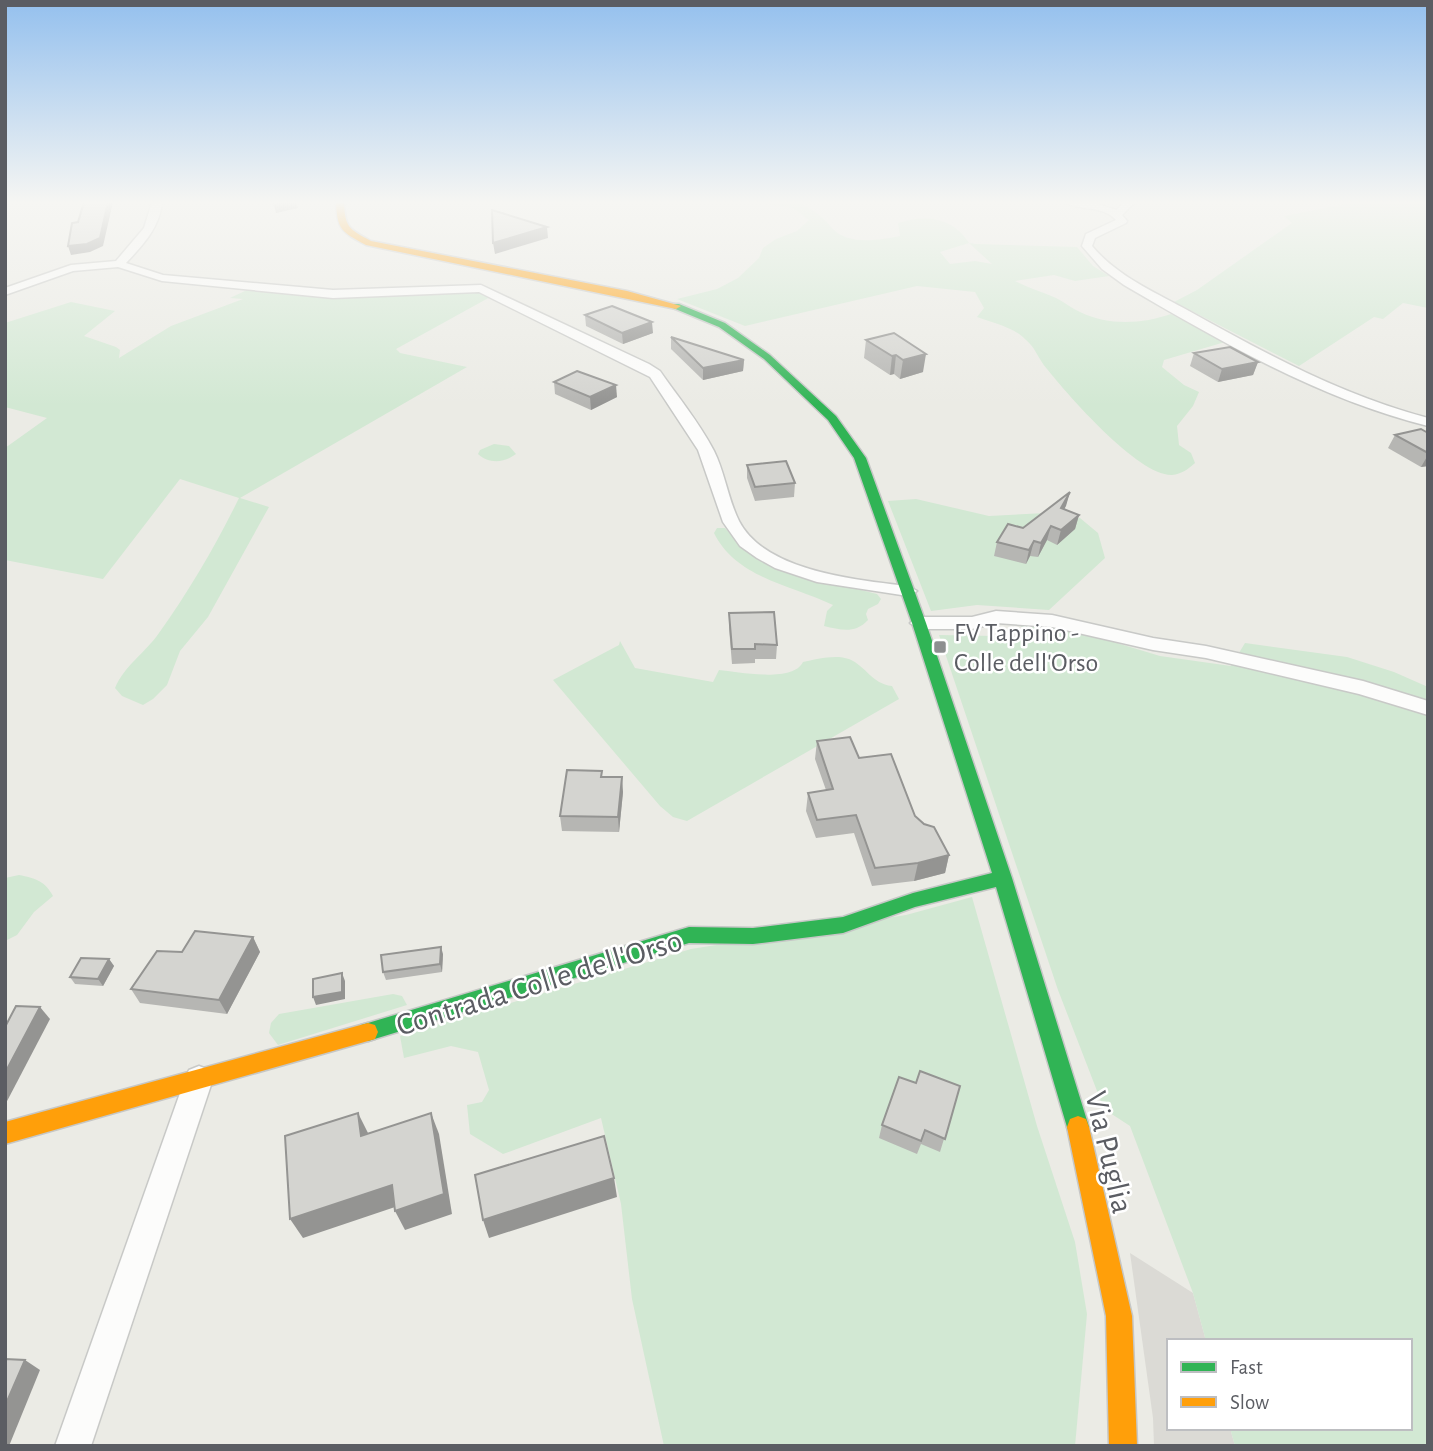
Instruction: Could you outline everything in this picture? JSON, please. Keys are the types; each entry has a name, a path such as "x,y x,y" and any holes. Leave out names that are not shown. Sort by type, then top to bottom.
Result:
{"main road":[{"name":"Via Puglia","path":"509,270 680,307 721,324 783,371 849,437 860,458 919,623 1003,878 1076,1120 1119,1316 1123,1446"},
{"name":"Contrada Colle dell'Orso","path":"5,1133 457,1007 689,935 753,936 843,925 914,900 1003,878"}],"street":[{"path":"5,292 66,270"},
{"path":"136,270 162,278 333,294 481,288 655,374 707,451 728,515 746,542 790,567 816,575 843,583 908,591"},
{"path":"481,288 476,278 483,270"},
{"path":"1109,270 1237,343 1356,401 1428,422"},
{"path":"919,623 972,623 996,617 1052,621 1363,688 1428,708"},
{"path":"73,1446 199,1079"}],"shaded area":[{"path":"1130,1253 1193,1293 1205,1339 1167,1339 1167,1430 1231,1430 1235,1446 1154,1446 1153,1418"}],"green space":[{"path":"747,270 1099,270 1109,276 1075,281 1054,275 1015,281 1056,298 1091,317 1126,322 1171,314 1225,342 1164,360 1162,367 1184,385 1199,392 1193,406 1177,426 1179,445 1191,453 1195,463 1172,475 1158,472 1141,463 1123,449 1071,397 1025,339 1009,328 977,317 984,308 975,292 917,286 745,326 677,299 717,289 738,278"},
{"path":"1226,270 1428,270 1428,308 1403,303 1383,319 1374,317 1299,366 1174,302"},
{"path":"247,290 322,295 479,292 492,296 396,349 400,353 467,367 240,498 269,507 208,617 180,651 167,685 143,705 122,696 115,688 181,601 239,498 180,479 103,579 5,560 5,448 47,418 5,407 5,323 71,302 115,311 84,336 116,347 120,350 119,358 171,326 243,299 230,298"},
{"path":"494,444 509,446 516,454 497,461 478,454 480,450"},
{"path":"916,499 989,516 1046,513 1080,518 1098,533 1105,558 1049,610 977,605 931,611 888,501"},
{"path":"717,528 725,528 747,552 777,568 810,579 877,594 881,599 878,604 868,609 868,620 858,627 842,630 824,626 827,611 833,605 750,570 724,548 714,533"},
{"path":"1019,625 1077,631 1160,656 1231,666 1245,643 1347,657 1394,672 1428,687 1428,1446 1235,1446 1231,1430 1412,1430 1412,1339 1205,1339 1193,1293 1130,1126 1104,1109 1058,990 939,635 995,636 1044,643"},
{"path":"620,641 635,668 713,682 719,670 777,674 797,668 803,662 826,657 849,659 879,682 892,686 899,699 687,821 673,817 660,806 553,680 619,645"},
{"path":"19,875 39,881 53,896 34,912 17,935 5,941 5,878"},
{"path":"972,897 1037,1126 1075,1242 1087,1314 1075,1446 664,1446 632,1299 621,1204 601,1118 503,1154 470,1134 467,1105 482,1102 489,1090 478,1052 451,1046 404,1058 400,1036 691,949 906,915"},
{"path":"393,994 402,996 407,1005 278,1045 269,1033 271,1023 279,1014"}],"building":[{"path":"612,306 652,322 622,333 585,315"},
{"path":"894,333 926,354 903,360 866,340"},
{"path":"671,337 744,360 703,368"},
{"path":"1230,347 1258,362 1222,369 1194,353"},
{"path":"577,371 616,385 590,397 554,382"},
{"path":"1421,429 1428,433 1428,453 1395,435"},
{"path":"786,461 795,483 755,487 747,465"},
{"path":"1070,492 1061,508 1079,515 1061,530 1051,526 1041,543 1034,541 1029,550 997,542 1008,524 1023,528"},
{"path":"774,612 777,645 755,644 755,649 732,649 729,613"},
{"path":"850,737 859,758 891,754 915,816 924,824 934,827 949,855 918,863 875,868 856,815 817,820 808,793 833,789 817,741"},
{"path":"567,770 602,771 601,777 622,777 618,817 560,816"},
{"path":"195,931 253,937 219,1000 131,989 157,951 182,952"},
{"path":"441,947 440,964 383,972 381,955"},
{"path":"81,958 109,959 98,979 70,977"},
{"path":"342,973 342,992 313,997 313,979"},
{"path":"16,1006 40,1007 5,1073 5,1027"},
{"path":"920,1071 960,1086 945,1139 925,1130 921,1141 882,1125 899,1077 916,1083"},
{"path":"358,1113 361,1136 431,1113 444,1194 395,1211 392,1185 290,1219 285,1136"},
{"path":"604,1136 614,1178 483,1220 475,1175"},
{"path":"5,1359 25,1360 5,1406"}],"traffic: fast":[{"path":"676,306 722,325 767,357 832,418 860,458 919,623 1003,878 1078,1127"},
{"path":"368,1032 689,935 753,936 843,925 913,900 1003,878"}],"traffic: slow":[{"path":"504,270 676,306"},
{"path":"5,1133 368,1032"},
{"path":"1078,1127 1119,1316 1123,1446"}],"place":[{"name":"FV Tappino - Colle dell'Orso","path":"940,647"}]}
